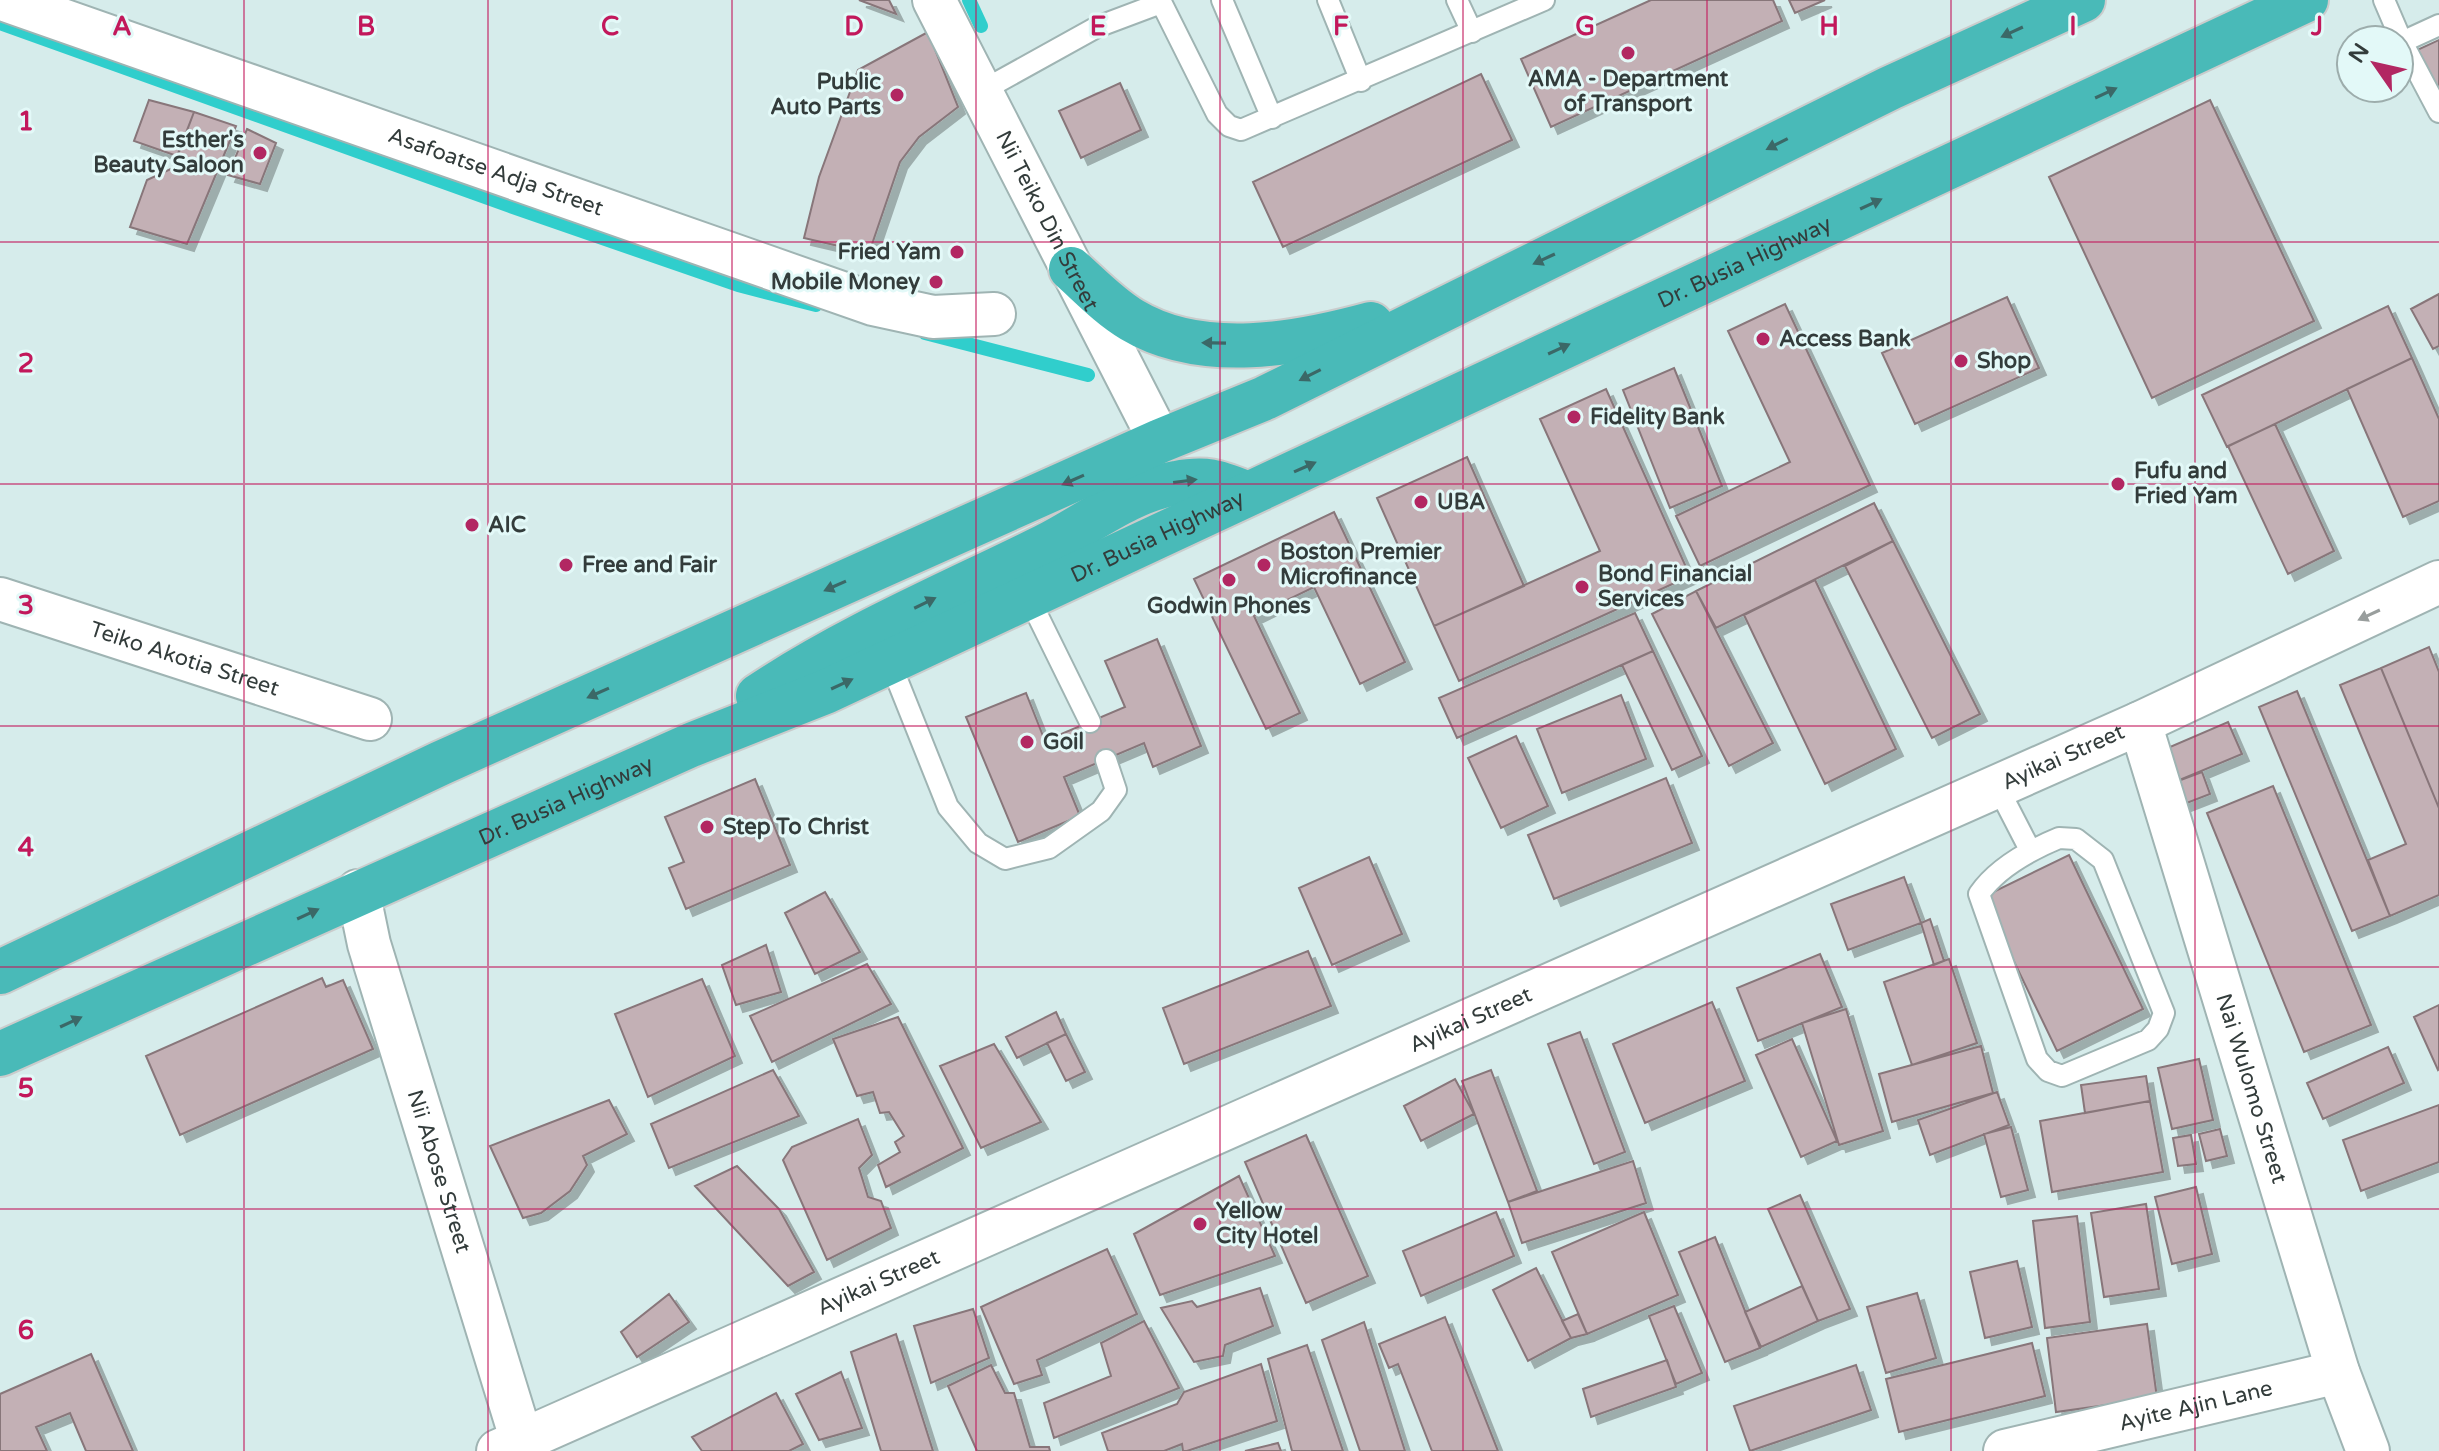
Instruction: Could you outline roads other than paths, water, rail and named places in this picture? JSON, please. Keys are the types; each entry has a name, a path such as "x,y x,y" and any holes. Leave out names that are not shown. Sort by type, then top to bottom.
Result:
{"highway":[{"path":"0,972 456,756 1160,441 1265,398 1455,301 1890,88 2083,0"},
{"name":"Dr. Busia Highway","path":"0,1054 358,891 691,745 890,662 2306,0"},
{"path":"1071,269 1134,321 1185,342 1252,344 1315,339 1455,301"},
{"path":"691,745 760,694 868,630 1049,544 1104,510 1172,483 1208,478 1246,493"}],"street":[{"name":"Asafoatse Adja Street","path":"5,0 873,304 933,317 994,314"},
{"name":"Nii Teiko Din Street","path":"934,0 978,93 1160,441"},
{"name":"Ayikai Street","path":"514,1447 2140,723 2439,582"},
{"name":"Teiko Akotia Street","path":"0,599 370,719"},
{"name":"Nai Wulomo Street","path":"2140,723 2338,1372 2368,1451"},
{"name":"Nii Abose Street","path":"358,891 369,944 514,1447"},
{"name":"Ayite Ajin Lane","path":"2005,1451 2338,1372"}],"lane":[{"path":"1222,0 1272,118"},
{"path":"1328,0 1361,81"},
{"path":"1457,0 1472,32"},
{"path":"978,93 1097,27 1160,1 1217,114 1229,126 1241,130 1544,0"},
{"path":"2384,0 2394,24"},
{"path":"2415,36 2439,25"},
{"path":"2415,67 2439,112"},
{"path":"1029,598 1090,722"},
{"path":"890,662 948,807 978,843 1005,859 1049,848 1101,811 1116,790 1106,760"},
{"path":"1997,786 2030,850"},
{"path":"2059,838 2076,839 2103,860 2164,1013 2158,1029 2148,1040 2062,1076 2048,1071 2037,1059 1979,894 1986,884 2030,850 2059,838"}],"waterway":[{"path":"969,0 981,26"},
{"path":"0,23 738,285 816,305"},
{"path":"925,333 1088,375"}],"place":[{"name":"AMA - Department of Transport","path":"1628,53"},
{"name":"Public Auto Parts","path":"897,95"},
{"name":"Esther's Beauty Saloon","path":"260,153"},
{"name":"Fried Yam","path":"957,252"},
{"name":"Mobile Money","path":"936,282"},
{"name":"Access Bank","path":"1763,339"},
{"name":"Shop","path":"1961,361"},
{"name":"Fidelity Bank","path":"1574,417"},
{"name":"Fufu and Fried Yam","path":"2118,484"},
{"name":"UBA","path":"1421,502"},
{"name":"AIC","path":"472,525"},
{"name":"Free and Fair","path":"566,565"},
{"name":"Boston Premier Microfinance","path":"1264,565"},
{"name":"Godwin Phones","path":"1229,580"},
{"name":"Bond Financial Services","path":"1582,587"},
{"name":"Goil","path":"1027,742"},
{"name":"Step To Christ","path":"707,827"},
{"name":"Yellow City Hotel","path":"1200,1224"}]}
